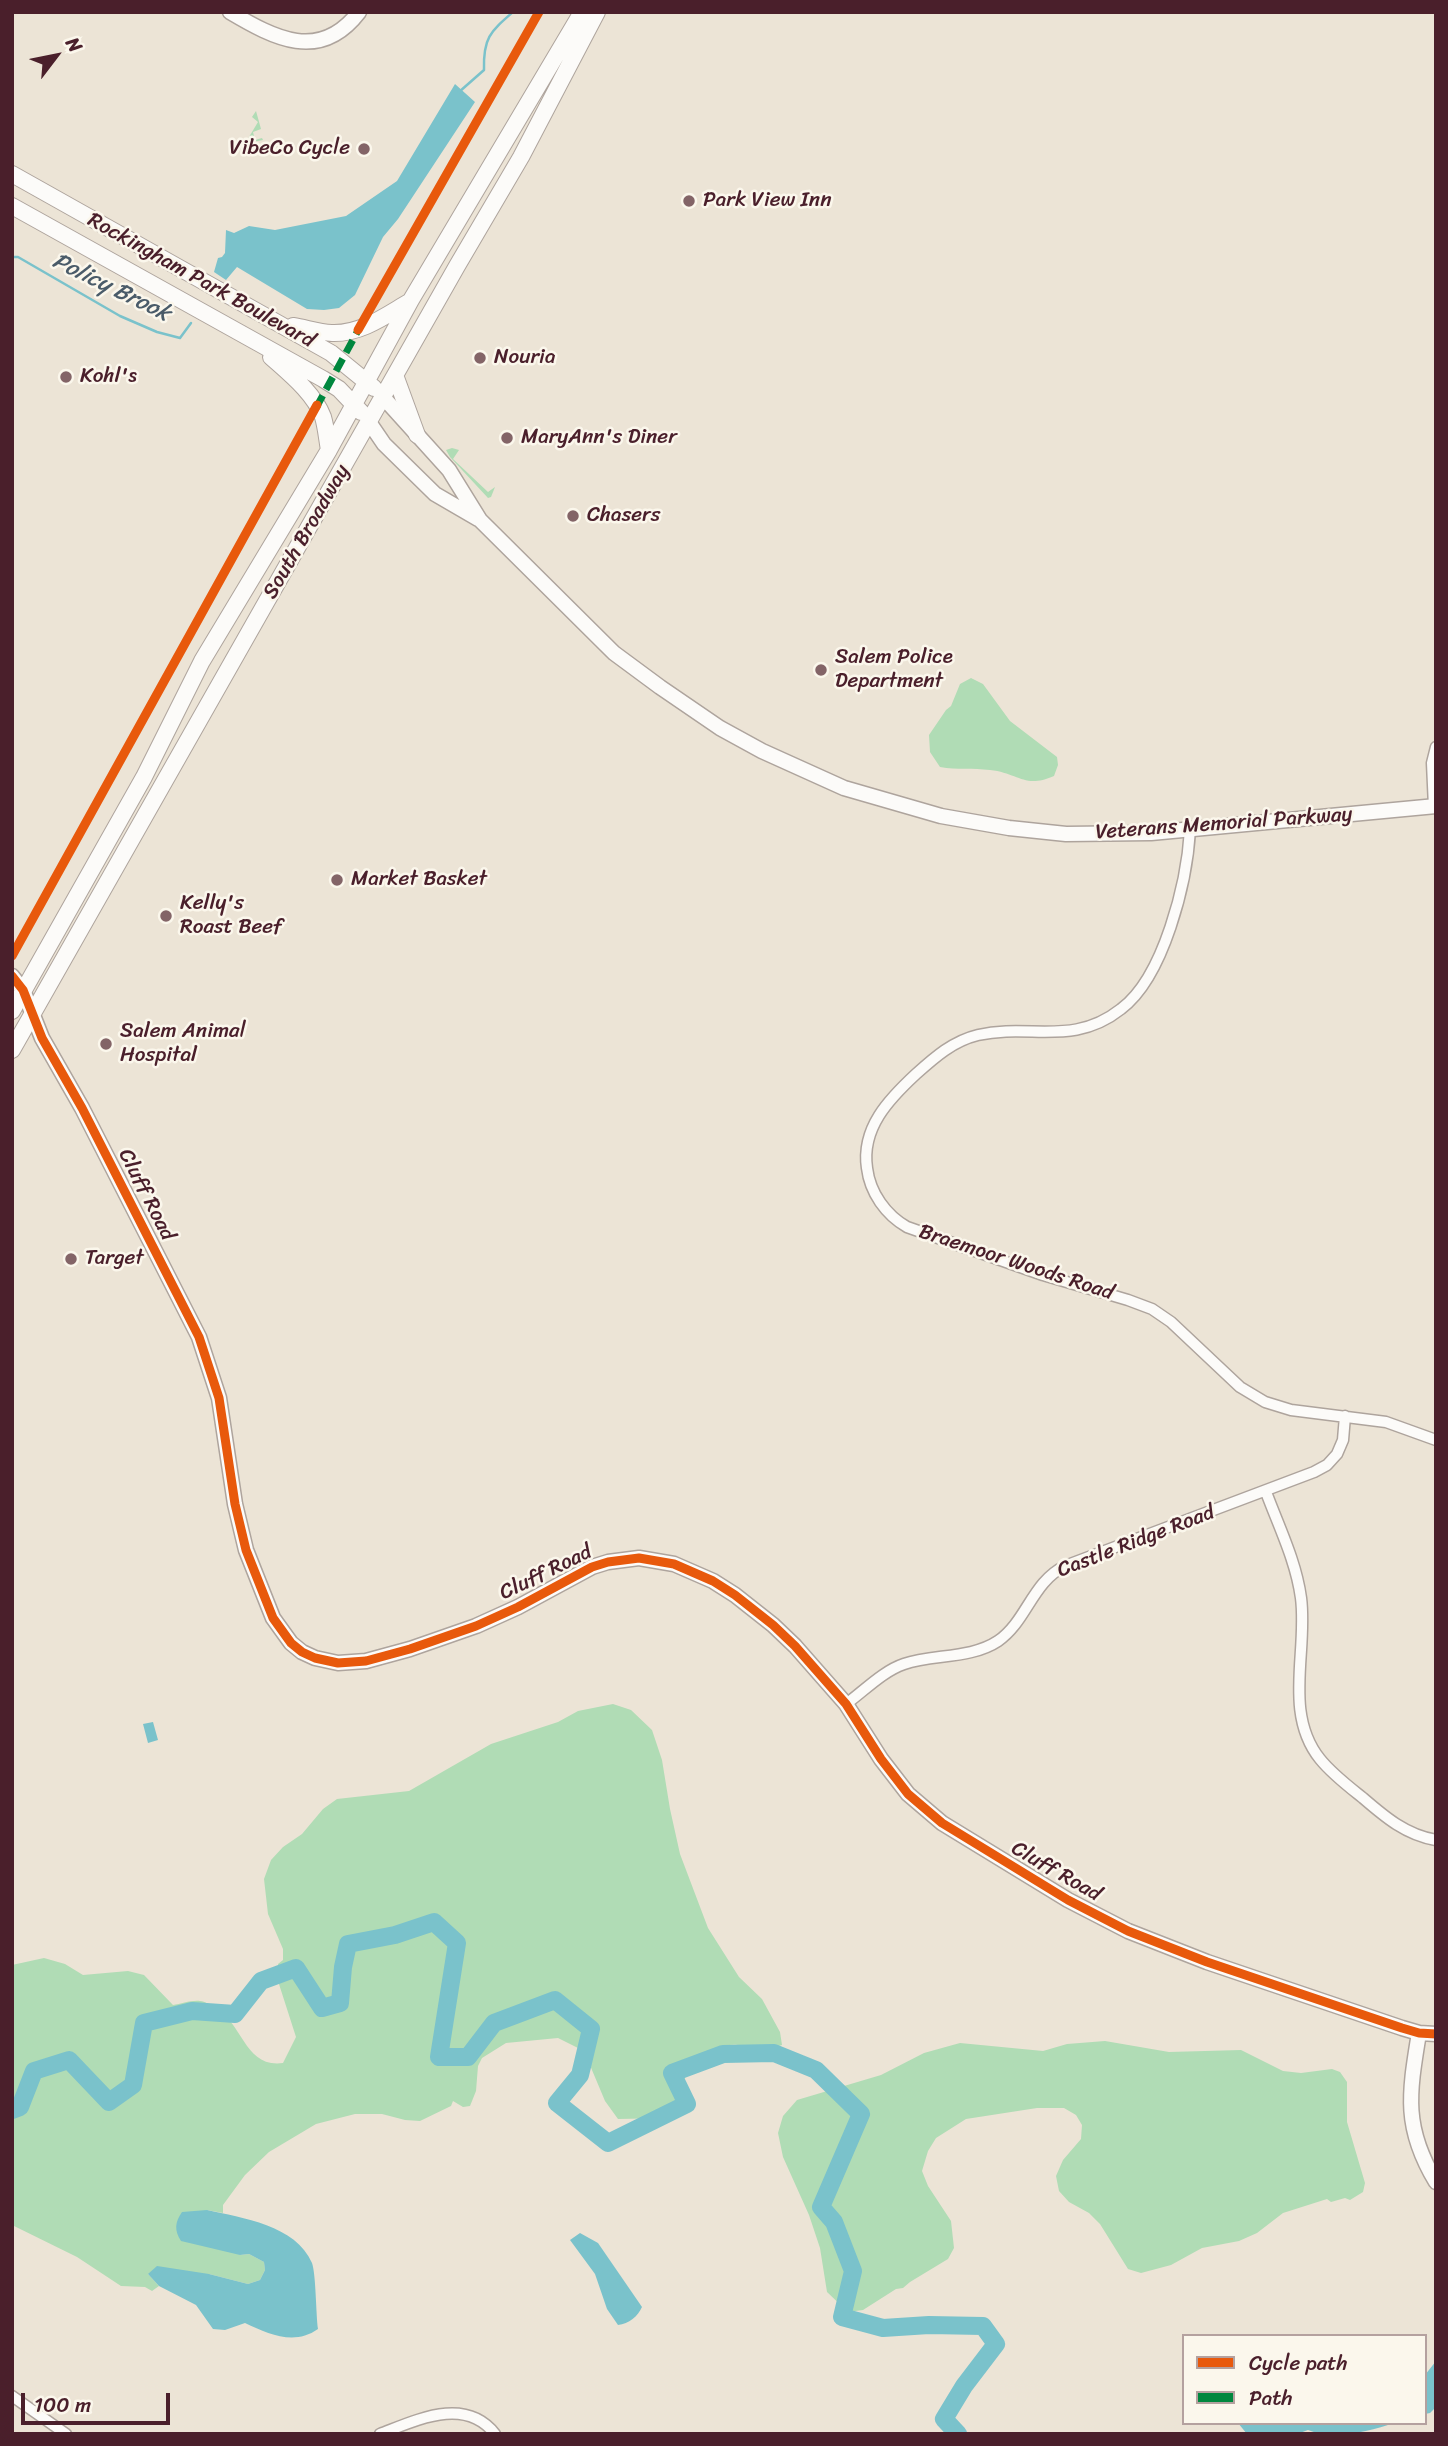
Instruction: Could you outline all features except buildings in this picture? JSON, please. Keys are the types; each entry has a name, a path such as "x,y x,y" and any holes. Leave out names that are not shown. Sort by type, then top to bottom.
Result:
{"main road":[{"name":"South Broadway","path":"16,1001 144,777 202,661 330,450 411,300 582,12"},
{"name":"South Broadway","path":"12,1050 521,157 597,12"},
{"name":"Rockingham Park Boulevard","path":"12,174 331,353 383,397"},
{"name":"Rockingham Park Boulevard","path":"12,206 323,379 339,389 369,422"},
{"path":"276,323 324,332 351,332 374,323 411,300"},
{"path":"254,341 317,405 323,417 330,450"},
{"path":"395,376 417,435"}],"street":[{"path":"230,12 267,34 282,40 303,42 325,38 347,27 359,12"},
{"path":"325,38 348,12"},
{"name":"Veterans Memorial Parkway","path":"383,397 449,470 480,520 606,645 707,720 737,738 824,779 874,798 941,816 1019,830 1095,835 1190,830 1435,806"},
{"name":"Veterans Memorial Parkway","path":"369,422 384,444 435,494 480,520"},
{"path":"1435,806 1432,763 1436,747"},
{"name":"Braemoor Woods Road","path":"1190,830 1184,876 1163,948 1152,972 1135,997 1110,1017 1079,1030 987,1034 963,1040 940,1053 899,1090 876,1119 866,1153 869,1179 874,1193 898,1222 907,1227 1043,1275 1142,1305 1171,1322 1228,1377 1265,1402 1291,1409 1386,1422 1436,1440"},
{"name":"Cluff Road","path":"12,976 16,1001 33,1013 42,1038 82,1108 200,1337 219,1398 234,1504 243,1539 269,1609 291,1643 302,1652 328,1662 349,1664 366,1661 476,1626 518,1607 592,1567 623,1559 654,1559 684,1568 713,1581 758,1612 808,1660 846,1704 895,1779 922,1808 942,1823 1068,1900 1167,1948 1419,2033 1436,2034"},
{"name":"Castle Ridge Road","path":"846,1704 900,1665 976,1651 997,1642 1011,1629 1044,1581 1065,1566 1266,1492 1327,1465 1341,1447 1345,1416"},
{"path":"1266,1492 1290,1555 1301,1596 1303,1633 1298,1702 1311,1745 1339,1779 1384,1816 1407,1831 1436,1840"},
{"path":"1419,2033 1410,2115 1419,2149 1436,2182"},
{"path":"12,2396 66,2434"},
{"path":"380,2434 430,2417 460,2413 478,2418 495,2434"}],"green space":[{"path":"256,111 261,129 253,132 255,140 263,140 237,145 239,140 246,142 258,122 252,117"},
{"path":"446,450 459,450 453,459 488,492 495,487 491,497 488,498 450,457"},
{"path":"971,678 983,684 1010,721 1057,757 1058,765 1054,776 1028,781 990,770 940,767 930,752 929,735 951,706 960,684"},
{"path":"613,1704 631,1710 652,1730 662,1760 680,1854 708,1928 739,1977 762,1999 780,2032 782,2045 766,2048 729,2045 707,2054 688,2071 681,2110 670,2118 618,2119 605,2101 584,2051 558,2038 506,2043 482,2058 478,2066 476,2091 470,2106 463,2107 453,2101 451,2106 420,2121 382,2114 355,2114 316,2124 269,2152 245,2175 223,2205 223,2213 207,2210 240,2255 249,2254 264,2262 265,2270 260,2280 248,2284 209,2274 148,2274 159,2286 152,2291 145,2287 121,2286 77,2257 12,2225 12,1965 44,1958 65,1964 83,1975 128,1971 144,1975 173,2005 206,2002 225,2015 260,2059 270,2063 283,2063 296,2037 278,1981 278,1964 283,1960 283,1949 268,1914 264,1879 271,1860 283,1847 302,1834 323,1809 337,1799 409,1791 491,1744 558,1722 578,1711"},
{"path":"1105,2041 1169,2052 1241,2050 1283,2071 1301,2073 1332,2069 1340,2072 1347,2082 1347,2122 1365,2183 1363,2192 1350,2200 1345,2198 1331,2202 1327,2199 1283,2213 1257,2233 1239,2241 1202,2248 1171,2265 1141,2273 1128,2269 1100,2224 1089,2213 1069,2202 1059,2191 1056,2176 1063,2160 1081,2139 1082,2125 1076,2115 1064,2108 1037,2108 966,2119 936,2138 928,2151 922,2171 928,2186 951,2221 954,2248 948,2259 863,2310 848,2312 827,2292 820,2248 809,2215 783,2157 778,2133 783,2116 797,2100 881,2075 924,2053 960,2043 1043,2051 1067,2044"}],"water":[{"path":"455,84 475,102 398,219 383,237 355,295 339,308 307,309 237,267 226,280 214,272 218,258 225,253 226,230 234,233 249,226 275,230 346,216 397,181"},
{"path":"153,1722 158,1740 148,1743 143,1724"},
{"path":"207,2210 267,2225 294,2240 304,2250 313,2268 318,2329 300,2337 291,2337 272,2334 245,2323 225,2330 213,2329 196,2305 159,2286 148,2274 157,2266 209,2274 248,2284 260,2280 265,2270 264,2262 249,2254 240,2255 181,2241 176,2226 182,2212"},
{"path":"580,2233 598,2243 642,2307 629,2321 618,2325 607,2309 595,2274 570,2240"},
{"path":"1436,2361 1436,2407 1427,2414 1427,2372"},
{"path":"1240,2425 1388,2425 1340,2435 1308,2430 1297,2434 1247,2434"}],"waterway":[{"name":"Policy Brook","path":"459,92 484,70 485,50 490,36 513,12"},
{"name":"Policy Brook","path":"12,257 18,257 120,316 157,332 180,338 191,323"},
{"path":"12,2110 20,2107 34,2071 69,2060 109,2102 133,2085 144,2023 192,2011 235,2014 261,1981 296,1968 322,2008 340,2003 348,1944 395,1935 434,1922 457,1943 439,2057 468,2057 494,2023 555,2000 591,2029 580,2075 557,2103 608,2143 687,2104 672,2073 723,2054 774,2053 816,2070 861,2114 821,2207 834,2222 853,2271 842,2317 883,2328 983,2326 996,2344 964,2386 944,2419 958,2434"}],"marked path":[{"path":"316,408 361,325"}],"cycle path":[{"path":"358,330 539,12"},
{"path":"12,956 317,405"},
{"path":"12,976 23,990 42,1038 82,1108 199,1337 219,1398 235,1504 246,1550 273,1618 291,1643 302,1652 338,1663 366,1661 476,1626 518,1607 592,1567 639,1558 674,1564 713,1581 735,1595 795,1646 846,1704 881,1759 908,1794 942,1823 1068,1900 1128,1931 1207,1962 1402,2028 1436,2034"}],"place":[{"name":"VibeCo Cycle","path":"364,149"},
{"name":"Park View Inn","path":"689,201"},
{"name":"Nouria","path":"480,358"},
{"name":"Kohl's","path":"66,377"},
{"name":"MaryAnn's Diner","path":"507,438"},
{"name":"Chasers","path":"573,516"},
{"name":"Salem Police Department","path":"821,670"},
{"name":"Market Basket","path":"337,880"},
{"name":"Kelly's Roast Beef","path":"166,916"},
{"name":"Salem Animal Hospital","path":"106,1044"},
{"name":"Target","path":"71,1259"}]}
